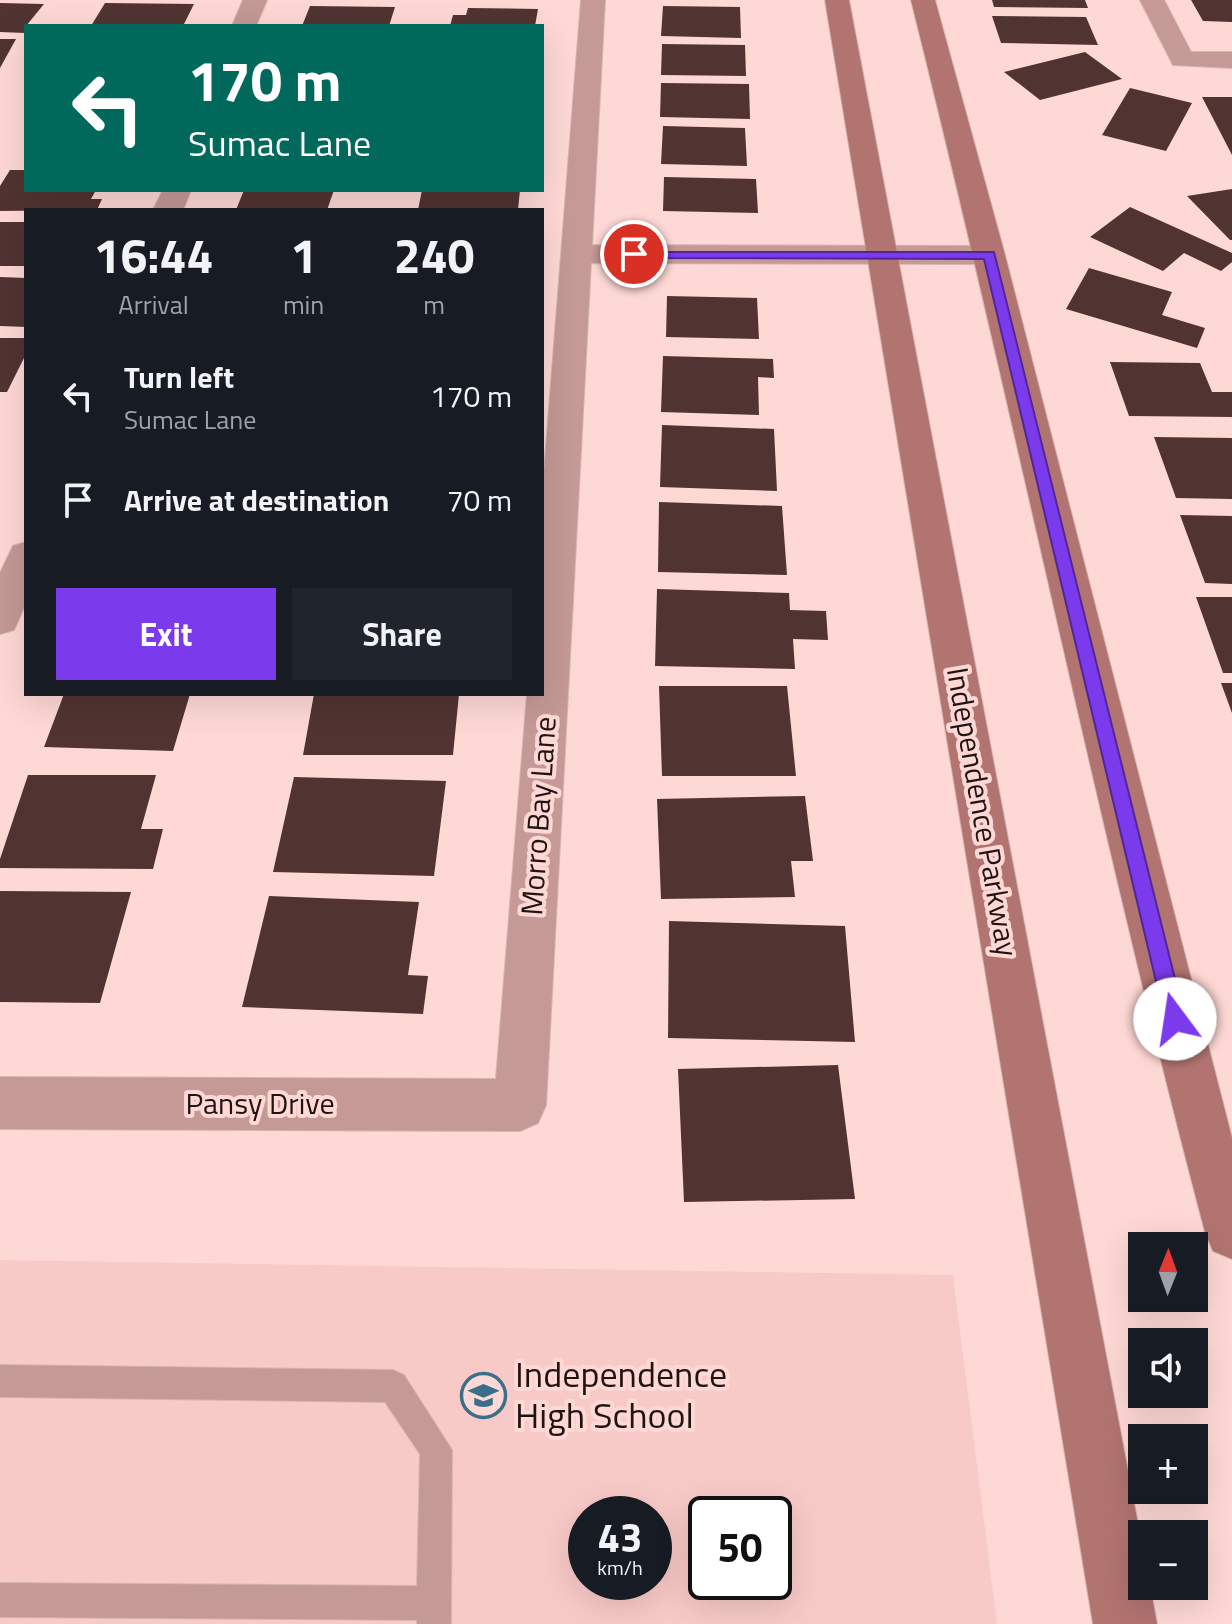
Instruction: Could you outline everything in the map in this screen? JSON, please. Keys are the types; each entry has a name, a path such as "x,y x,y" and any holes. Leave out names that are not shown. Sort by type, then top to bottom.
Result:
{"main road":[{"name":"Independence Parkway","path":"837,0 1125,1624"},
{"path":"923,0 990,255 1190,1080 1232,1232"}],"street":[{"path":"245,24 255,0"},
{"name":"Morro Bay Lane","path":"520,1105 593,0"},
{"path":"1152,0 1182,60 1232,60"},
{"path":"576,254 990,255"},
{"path":"0,619 24,561"},
{"name":"Pansy Drive","path":"0,1103 520,1105"}],"lane":[{"path":"0,1381 393,1386 436,1450 435,1614 0,1600"}],"shaded area":[{"name":"Independence High School","path":"0,1260 953,1275 997,1624 0,1624"}],"building":[{"path":"992,0 1085,0 1088,8 994,7"},
{"path":"1191,0 1232,0 1232,22 1203,21"},
{"path":"0,3 44,4 28,24 24,24 24,33 0,32"},
{"path":"105,3 194,4 184,24 92,24"},
{"path":"310,6 395,7 390,24 303,24"},
{"path":"663,6 740,7 741,38 661,36"},
{"path":"468,8 538,9 535,24 451,24 453,15 466,15"},
{"path":"992,16 1086,17 1098,45 1001,43"},
{"path":"0,39 16,39 0,68"},
{"path":"662,44 745,45 746,76 661,75"},
{"path":"1085,52 1122,79 1040,100 1004,72"},
{"path":"661,83 749,84 750,119 660,117"},
{"path":"1130,88 1192,103 1166,151 1102,135"},
{"path":"1202,97 1232,97 1232,155"},
{"path":"663,126 745,128 747,166 661,164"},
{"path":"10,170 24,170 24,192 95,192 91,199 102,199 98,208 0,211 0,186"},
{"path":"664,177 756,179 758,213 663,211"},
{"path":"1232,189 1232,240 1230,240 1187,196"},
{"path":"243,192 333,192 328,208 237,208"},
{"path":"422,192 520,192 518,208 418,208"},
{"path":"1130,207 1232,253 1232,262 1221,271 1184,253 1163,271 1090,237"},
{"path":"0,222 24,222 24,266 0,266"},
{"path":"1089,268 1172,292 1162,315 1205,328 1197,348 1066,309"},
{"path":"0,277 24,278 24,327 0,326"},
{"path":"667,296 757,298 759,339 666,337"},
{"path":"0,338 24,338 24,358 7,392 0,392"},
{"path":"663,356 773,359 774,378 758,377 759,415 661,412"},
{"path":"1110,362 1200,363 1212,392 1232,392 1232,417 1129,416"},
{"path":"662,425 774,429 777,491 660,487"},
{"path":"1154,437 1232,438 1232,499 1176,498"},
{"path":"659,502 782,506 787,575 658,572"},
{"path":"1180,515 1232,516 1232,584 1205,583"},
{"path":"657,589 789,593 790,610 826,611 828,640 793,639 795,669 655,666"},
{"path":"1196,597 1232,597 1232,673 1223,673"},
{"path":"1221,683 1232,683 1232,713"},
{"path":"659,686 787,686 796,776 662,776"},
{"path":"63,696 189,696 173,751 44,747"},
{"path":"314,696 459,696 453,755 303,755"},
{"path":"28,775 156,775 141,829 163,829 153,869 0,868 0,859"},
{"path":"294,777 446,781 434,876 273,872"},
{"path":"805,796 813,861 791,861 795,897 661,899 657,799"},
{"path":"0,891 131,892 100,1003 0,1002"},
{"path":"269,896 419,902 408,975 428,976 423,1014 242,1007"},
{"path":"669,921 845,926 855,1042 668,1038"},
{"path":"838,1065 855,1199 684,1202 678,1069"}],"place":[{"name":"Independence High School","path":"484,1395"}],"route":[{"path":"634,254 990,255 1175,1019"}]}
